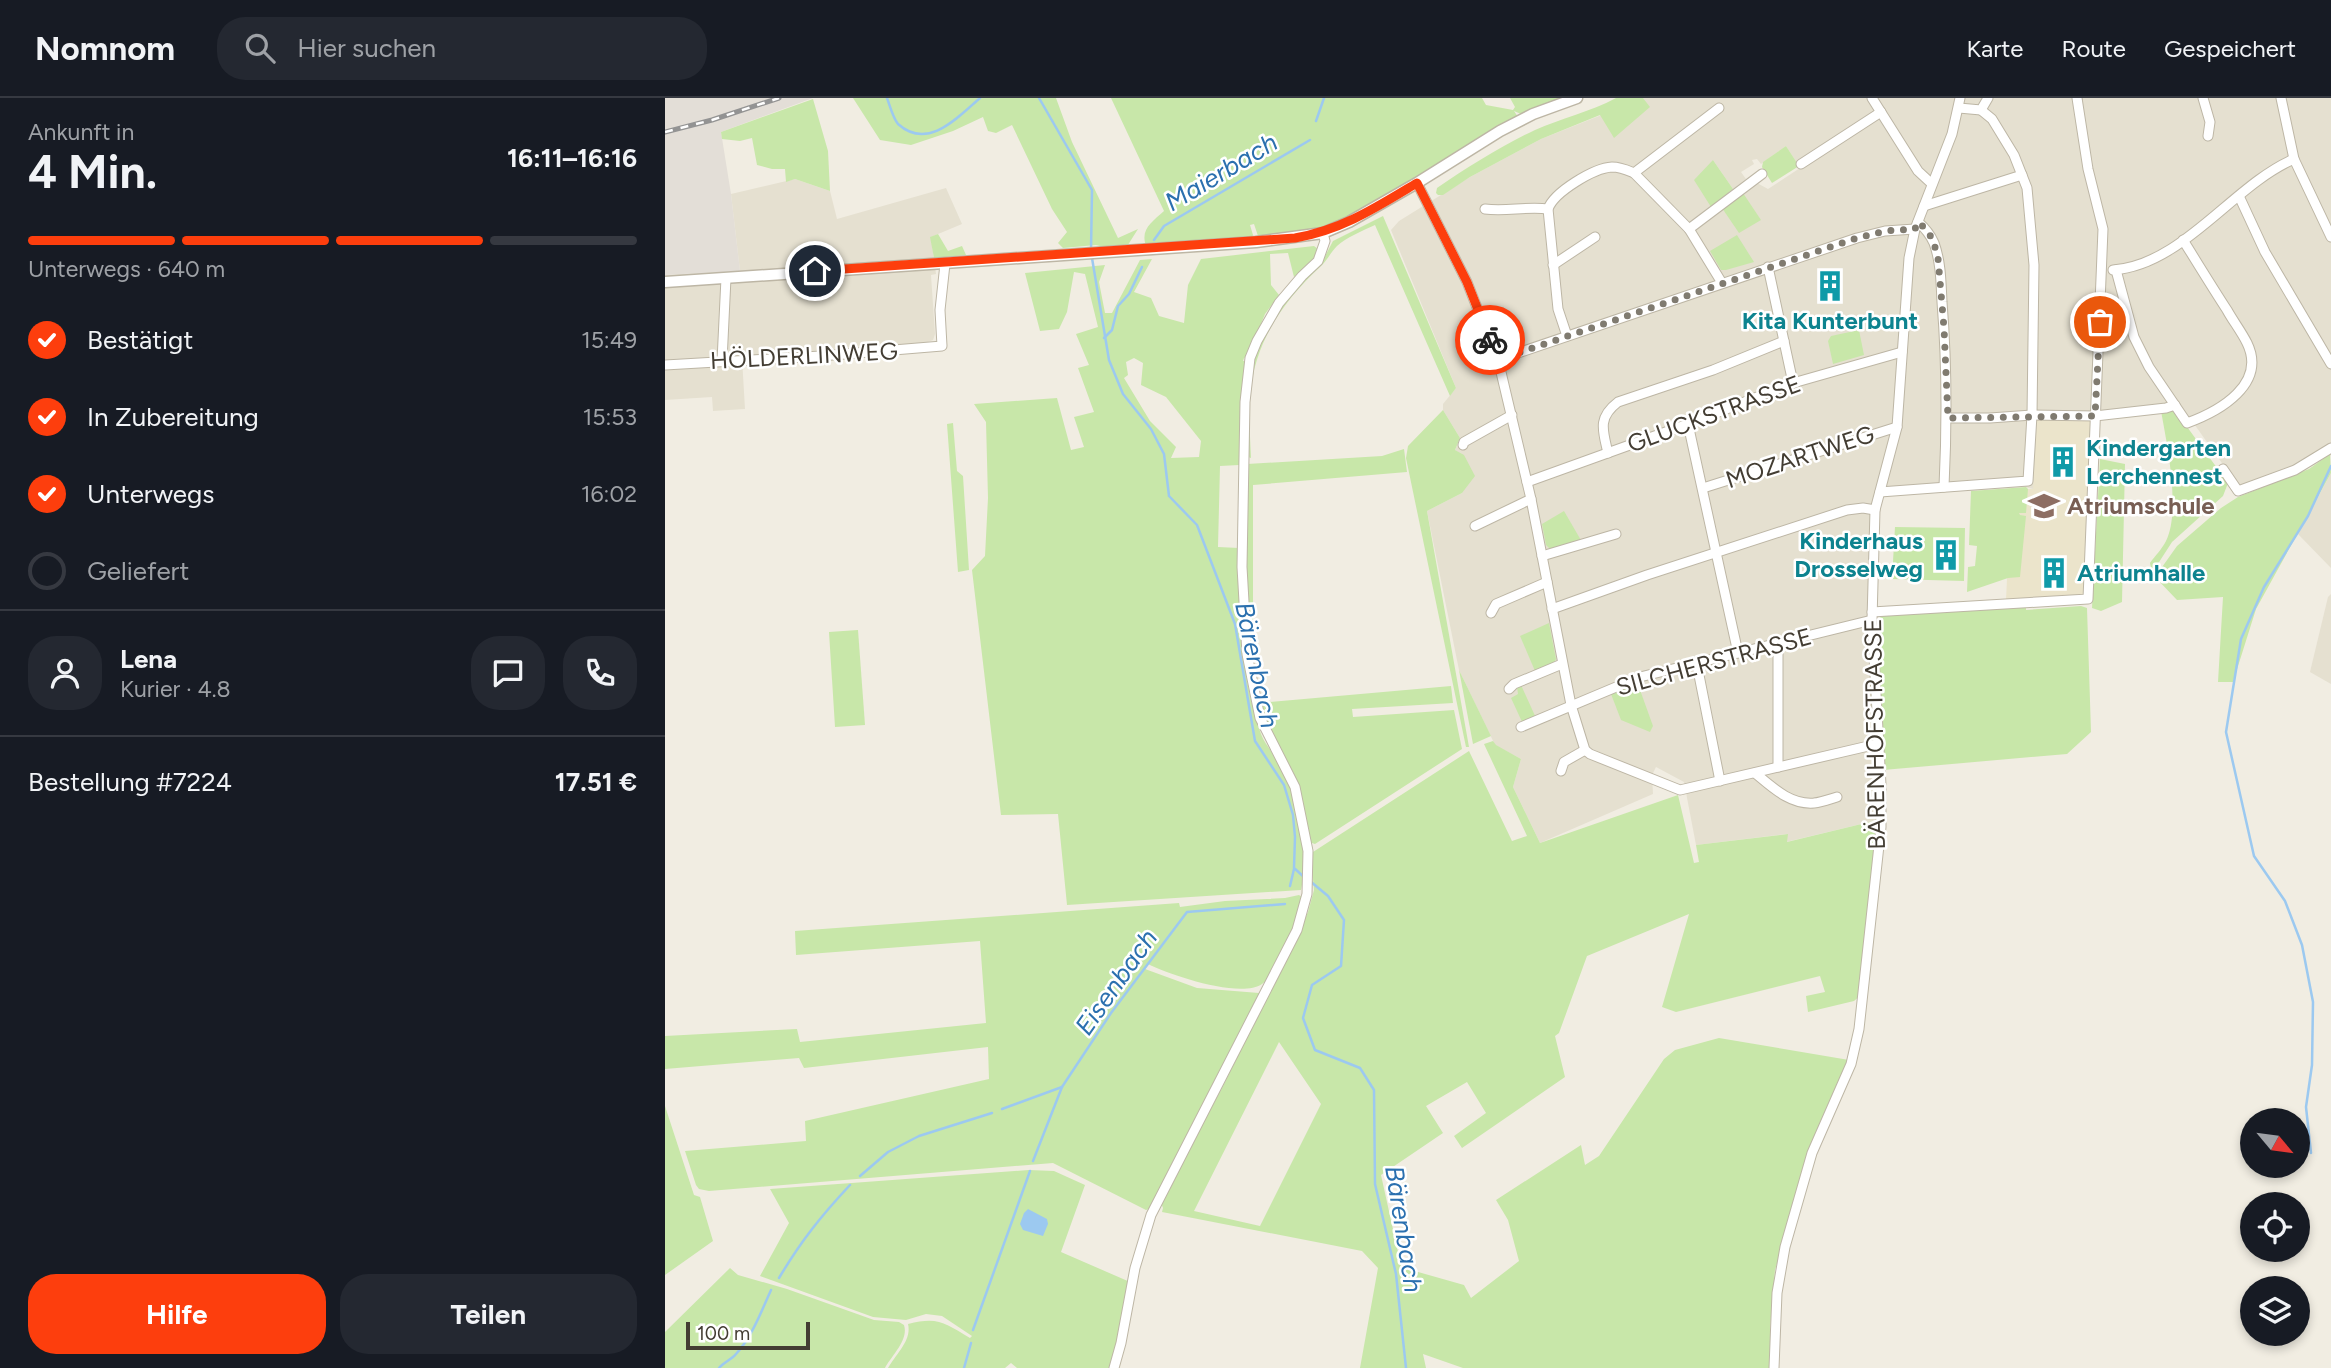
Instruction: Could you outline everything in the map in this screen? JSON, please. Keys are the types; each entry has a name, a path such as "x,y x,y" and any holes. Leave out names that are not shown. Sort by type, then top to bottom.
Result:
{"street":[{"path":"665,282 1256,242 1323,233 1349,222 1417,183 1519,120 1577,98"},
{"path":"1872,98 1918,171 1932,184"},
{"path":"1981,110 1988,98"},
{"path":"2077,98 2088,170 2103,229 2095,416"},
{"path":"2203,98 2210,122 2208,136"},
{"path":"2281,98 2294,159 2331,237"},
{"path":"1880,492 2028,481 2035,265 2027,188 2014,155 1992,119 1981,110 1959,103"},
{"name":"BÄRENHOFSTRASSE","path":"1774,1368 1777,1293 1784,1247 1812,1153 1851,1064 1859,1028 1881,827 1872,616 1875,510 1897,427 1906,286 1916,225 1952,134 1959,103"},
{"path":"1634,173 1719,108"},
{"path":"1801,164 1881,112"},
{"path":"2103,269 2116,270 2151,259 2183,240 2239,196 2294,159"},
{"path":"1567,336 1558,309 1549,204 1562,191 1601,169 1624,168 1634,173 1689,229 1722,283"},
{"path":"1689,229 1762,174"},
{"path":"1924,206 2022,175"},
{"path":"1417,183 1467,282 1500,368 1531,499 1571,705 1585,750 1680,790 1877,744"},
{"path":"2239,196 2265,252 2331,364"},
{"path":"1485,209 1548,209"},
{"path":"1495,355 1512,355 1857,238 1916,225 1926,229 1933,240 1938,258 1948,418 1944,487"},
{"path":"1114,1368 1135,1268 1151,1215 1297,930 1304,909 1308,850 1295,788 1260,718 1247,654 1242,567 1245,402 1250,358 1257,341 1279,303 1318,261 1325,241 1323,233"},
{"path":"1553,265 1595,237"},
{"path":"2116,270 2134,337 2149,366 2187,423 2211,414 2247,383 2252,367 2248,345 2183,240"},
{"name":"HÖLDERLINWEG","path":"665,365 942,346 940,310 945,264"},
{"path":"1768,267 1793,383"},
{"path":"722,361 726,278"},
{"path":"1608,453 1602,428 1604,417 1609,408 1618,402 1713,370 1784,341"},
{"name":"GLUCKSTRASSE","path":"1527,482 1793,383 1902,352"},
{"path":"1948,418 2095,416 2175,405"},
{"path":"1463,445 1512,415"},
{"name":"SILCHERSTRASSE","path":"1521,727 1640,677 1778,644 1872,616 2088,599 2095,416"},
{"path":"1688,424 1738,653"},
{"name":"MOZARTWEG","path":"1703,488 1897,427"},
{"path":"2223,469 2238,491 2295,470 2331,448"},
{"path":"1475,526 1531,499"},
{"path":"1552,608 1847,510 1875,510"},
{"path":"1542,556 1616,534"},
{"path":"1491,612 1496,604 1548,582"},
{"path":"1778,644 1778,767"},
{"path":"1509,689 1514,684 1562,664"},
{"path":"1697,665 1720,781"},
{"path":"1560,771 1564,762 1585,750"},
{"path":"1755,773 1782,795 1802,802 1815,803 1837,797"}],"shaded area":[{"path":"665,98 813,98 721,132 740,271 665,275"},
{"path":"1634,98 2331,98 2331,456 2325,449 2305,462 2239,487 2177,400 2163,407 2092,412 2033,489 2003,488 1875,497 1870,521 1868,610 1878,820 1786,842 1787,834 1696,845 1684,782 1656,767 1652,775 1653,794 1540,843 1513,787 1521,759 1495,745 1459,670 1427,511 1462,493 1459,453 1455,450 1460,438 1443,410 1443,404 1456,388 1391,230 1399,221 1470,177 1541,139 1599,116","holes":["1786,146 1800,168 1768,189 1757,183 1715,213 1713,160 1733,189 1746,179 1741,172 1754,164 1752,160 1757,159 1761,164"]},
{"path":"795,179 830,191 837,219 946,188 962,224 931,237 936,274 931,275 935,334 933,340 925,343 742,358 745,409 713,411 712,397 665,400 665,275 740,271 731,194"},
{"name":"Atriumschule","path":"2037,419 2091,419 2086,596 2006,600 2010,515 1999,514 2000,498 2013,489 2033,489"},
{"path":"2331,473 2331,568 2298,534"},
{"path":"2331,594 2331,684 2310,672 2328,597"}],"green space":[{"path":"853,98 1056,98 1072,142 1118,238 1138,229 1126,248 1100,249 1100,246 1096,245 1063,248 1058,243 1067,232 1052,209 1012,125 996,133 988,131 983,117 953,131 911,145 880,140"},
{"path":"1111,98 1482,98 1486,105 1513,110 1515,107 1510,98 1562,98 1521,114 1514,111 1518,117 1356,215 1319,230 1259,239 1254,224 1250,225 1253,235 1251,239 1146,246 1146,230 1164,211"},
{"path":"1616,98 1643,98 1650,107 1614,138 1600,115 1541,139 1470,177 1443,195 1436,193 1437,188 1510,143 1535,130"},
{"path":"813,99 828,151 830,191 795,179 786,182 785,169 757,165 752,138 740,141 722,139 721,132"},
{"path":"1786,146 1799,166 1772,183 1762,167 1763,162"},
{"path":"1713,160 1733,189 1711,207 1694,180"},
{"path":"1743,193 1761,220 1739,233 1722,208"},
{"path":"1383,216 1456,388 1450,396 1375,225 1337,246 1293,295 1263,342 1252,379 1251,458 1248,457 1247,412 1255,355 1278,307 1323,260 1333,241"},
{"path":"938,234 948,251 962,246 966,255 934,258 930,237"},
{"path":"1737,235 1754,262 1721,270 1710,251"},
{"path":"1314,246 1318,249 1318,254 1294,277 1288,253 1270,254 1271,285 1279,295 1265,314 1248,356 1243,361 1247,361 1242,385 1239,465 1220,466 1218,547 1239,548 1240,618 1249,689 1261,734 1287,777 1297,809 1304,861 1301,890 1067,905 1058,814 1001,815 972,570 985,556 988,498 986,422 974,404 1057,398 1071,450 1084,447 1074,417 1094,412 1078,368 1089,365 1076,334 1098,327 1085,274 1074,272 1067,312 1059,329 1040,331 1025,273 1105,265 1099,282 1105,313 1112,313 1140,260 1152,259 1134,292 1151,298 1159,316 1184,323 1188,285 1201,259","holes":["1134,358 1143,363 1141,385 1166,397 1201,441 1199,457 1171,458 1176,447 1150,421 1124,378 1128,375 1126,362"]},
{"path":"1859,330 1864,355 1833,364 1828,341 1831,336"},
{"path":"2174,409 2228,483 2223,496 2172,542 2152,573 2150,563 2166,541 2170,528 2173,495 2161,411"},
{"path":"1443,410 1460,438 1455,450 1464,455 1475,476 1462,493 1427,511 1469,747 1466,747 1406,458 1408,446"},
{"path":"953,423 957,471 963,476 969,570 958,572 947,424"},
{"path":"1404,449 1407,472 1253,485 1253,634 1248,634 1247,464 1382,456"},
{"path":"2330,454 2331,473 2256,609 2233,682 2218,682 2223,597 2177,600 2155,577 2177,546 2221,508 2238,497 2309,469"},
{"path":"2100,459 2125,464 2122,602 2101,611 2092,608"},
{"path":"2026,487 2026,513 2019,513 2026,516 2020,577 2008,578 1967,592 1968,567 1975,566 1977,546 1969,545 1971,491"},
{"path":"1564,511 1582,542 1550,549 1546,545 1542,524"},
{"path":"1895,527 1965,528 1964,581 1892,579"},
{"path":"2026,605 2026,610 2081,606 2087,608 2091,732 2067,754 1883,770 1876,621 1882,616"},
{"path":"1549,623 1556,659 1554,663 1535,671 1520,636"},
{"path":"858,630 865,725 835,727 829,632"},
{"path":"1459,670 1491,736 1473,744"},
{"path":"1521,685 1536,718 1523,724 1511,698 1518,694 1517,687"},
{"path":"1634,685 1639,687 1653,726 1650,732 1621,720 1611,694"},
{"path":"1451,686 1453,703 1352,709 1353,717 1454,710 1462,749 1315,844 1309,842 1300,789 1259,703"},
{"path":"1493,741 1521,759 1513,787 1540,843 1678,795 1694,863 1699,862 1696,845 1788,834 1787,842 1878,820 1861,995 1854,1001 1808,1012 1806,996 1825,992 1820,976 1676,1012 1662,1007 1689,914 1587,956 1559,1033 1555,1036 1565,1077 1462,1148 1454,1136 1486,1113 1467,1082 1426,1106 1443,1133 1381,1175 1404,1268 1464,1285 1471,1298 1519,1261 1508,1220 1496,1200 1581,1145 1585,1165 1599,1156 1664,1059 1675,1050 1719,1038 1849,1060 1809,1154 1775,1270 1770,1328 1771,1368 1463,1368 1423,1354 1426,1368 1360,1368 1378,1268 1362,1251 1162,1212 1160,1200 1221,1090 1308,912 1314,890 1311,858 1313,852 1469,751 1512,841 1527,836 1484,744","holes":["1279,1042 1321,1104 1260,1226 1194,1211"]},
{"path":"1299,895 1302,897 1282,957 1262,984 1252,988 1222,987 1188,979 1148,964 1145,969 1197,988 1260,995 1180,1148 1152,1208 1146,1210 1053,1163 709,1191 699,1189 696,1185 685,1151 806,1141 805,1121 989,1079 988,1047 804,1068 799,1058 665,1069 665,1036 797,1029 800,1042 986,1023 980,941 796,955 795,931 1179,903 1180,907"},
{"path":"665,1106 694,1195 700,1197 713,1241 665,1275"},
{"path":"1029,1170 1054,1171 1085,1185 1061,1252 1130,1282 1111,1368 1017,1368 1011,1363 1005,1368 888,1368 906,1341 908,1324 941,1322 970,1338 972,1336 942,1316 926,1314 906,1320 873,1317 760,1276 789,1223 770,1189"},
{"path":"730,1268 738,1275 787,1289 874,1320 899,1322 904,1325 905,1331 902,1342 885,1368 665,1368 665,1332"}],"water":[{"path":"1028,1209 1047,1219 1048,1224 1043,1236 1023,1230 1020,1224"}],"waterway":[{"name":"Bärenbach","path":"887,98 898,124 920,134 942,128 980,98"},
{"name":"Bärenbach","path":"1039,98 1092,190 1091,251"},
{"name":"Maierbach","path":"1316,121 1324,98"},
{"name":"Maierbach","path":"1154,240 1164,226 1310,140"},
{"name":"Bärenbach","path":"1092,258 1109,360 1123,394 1151,429 1164,454 1169,496 1197,525 1235,624 1255,741 1284,785 1293,815 1294,868 1304,877"},
{"name":"Maierbach","path":"1104,338 1112,330 1118,306 1129,294 1142,267"},
{"path":"2311,1153 2306,1107 2312,1065 2313,1002 2302,945 2285,901 2254,856 2226,732 2241,639 2264,587 2308,516 2331,466"},
{"name":"Eisenbach","path":"1290,886 1294,869"},
{"name":"Bärenbach","path":"1310,881 1328,896 1344,920 1341,966 1312,985 1303,1018 1315,1050 1360,1068 1374,1090 1375,1184 1396,1274 1406,1368"},
{"name":"Eisenbach","path":"1033,1161 1062,1087 1111,1013 1187,912 1285,904"},
{"path":"1002,1109 1062,1087"},
{"path":"860,1176 888,1152 919,1136 992,1113"},
{"name":"Eisenbach","path":"973,1330 1030,1171"},
{"path":"779,1278 812,1229 850,1185"},
{"path":"719,1368 734,1356 747,1340 771,1290"},
{"name":"Eisenbach","path":"964,1368 971,1343"}],"railway":[{"path":"665,132 779,98"}],"way so far":[{"path":"1490,340 1495,351 1502,356 1512,355 1857,238 1885,231 1915,229 1918,222 1933,240 1938,258 1948,418 2095,416 2100,322"}],"place":[{"name":"Kita Kunterbunt","path":"1830,286"},
{"name":"Kindergarten Lerchennest","path":"2063,462"},
{"name":"Atriumschule","path":"2044,506"},
{"name":"Kinderhaus Drosselweg","path":"1946,555"},
{"name":"Atriumhalle","path":"2054,573"}],"route":[{"path":"815,271 1295,238 1323,233 1349,222 1417,183 1442,228 1490,340"}]}
